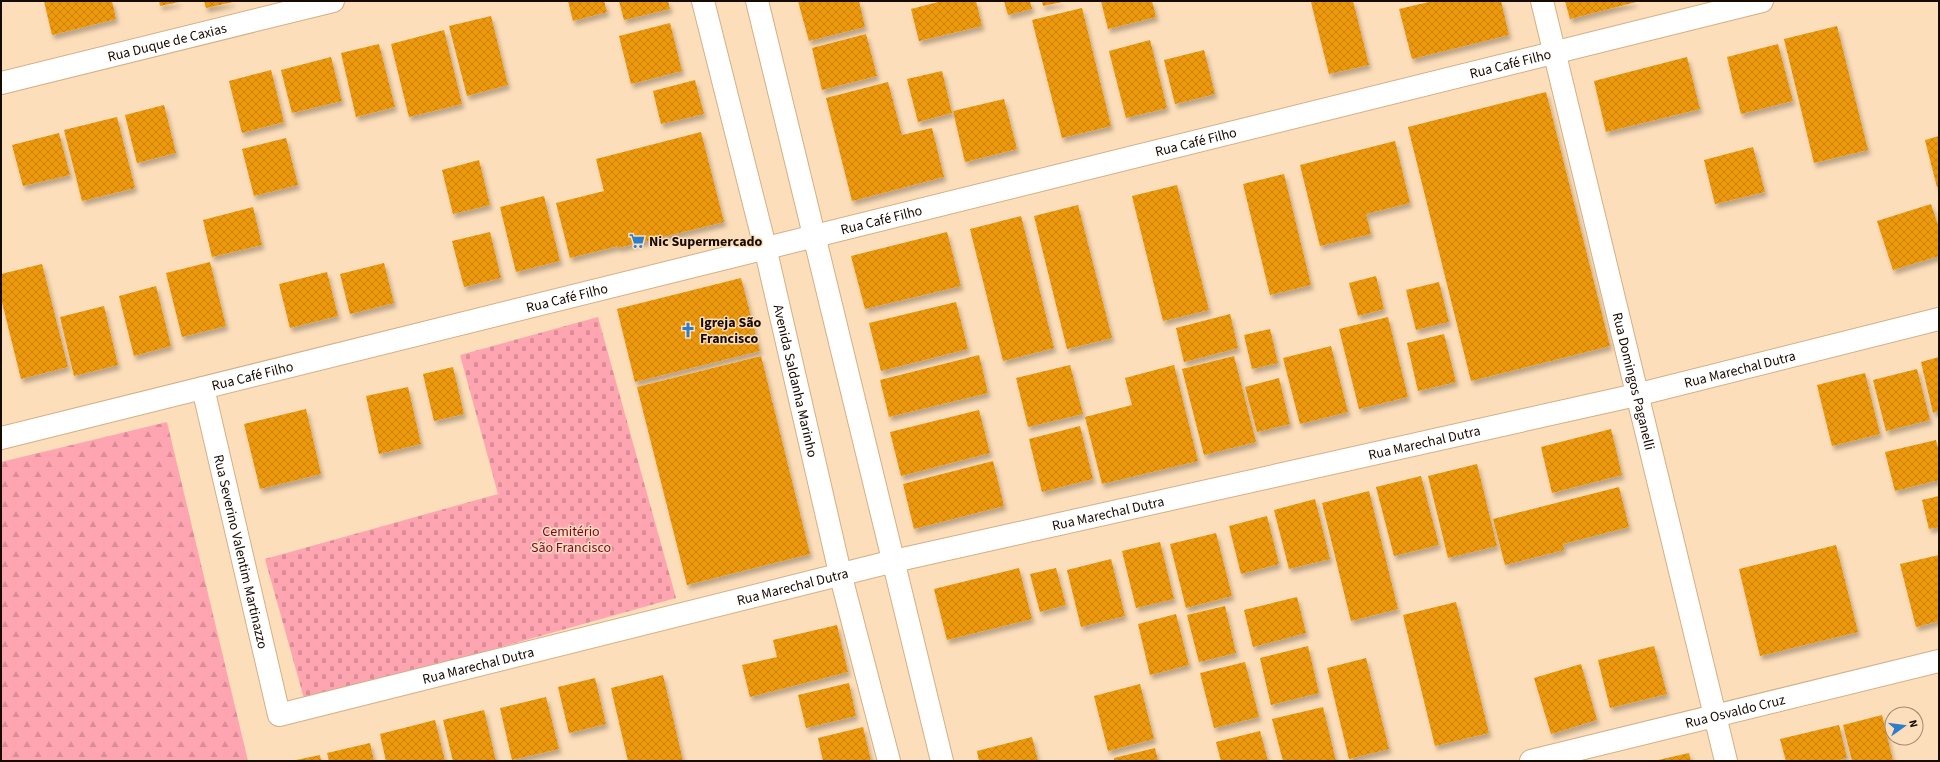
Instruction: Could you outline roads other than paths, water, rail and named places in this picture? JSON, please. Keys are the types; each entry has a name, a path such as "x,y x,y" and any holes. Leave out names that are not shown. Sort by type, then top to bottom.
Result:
{"street":[{"name":"Rua Duque de Caxias","path":"1,83 333,1"},
{"name":"Avenida Saldanha Marinho","path":"703,1 766,247 840,574 889,761"},
{"path":"757,1 942,761"},
{"name":"Rua Domingos Paganelli","path":"1542,1 1636,395 1726,761"},
{"name":"Rua Café Filho","path":"1,438 1762,1"},
{"name":"Rua Marechal Dutra","path":"279,715 894,560 1636,395 1939,319"},
{"name":"Rua Severino Valentim Martinazzo","path":"203,388 279,715"},
{"name":"Rua Osvaldo Cruz","path":"1531,761 1939,661"}],"place":[{"name":"Nic Supermercado","path":"637,241"},
{"name":"Igreja São Francisco","path":"688,330"}],"park label":[{"name":"Cemitério São Francisco","path":"571,540"}]}
